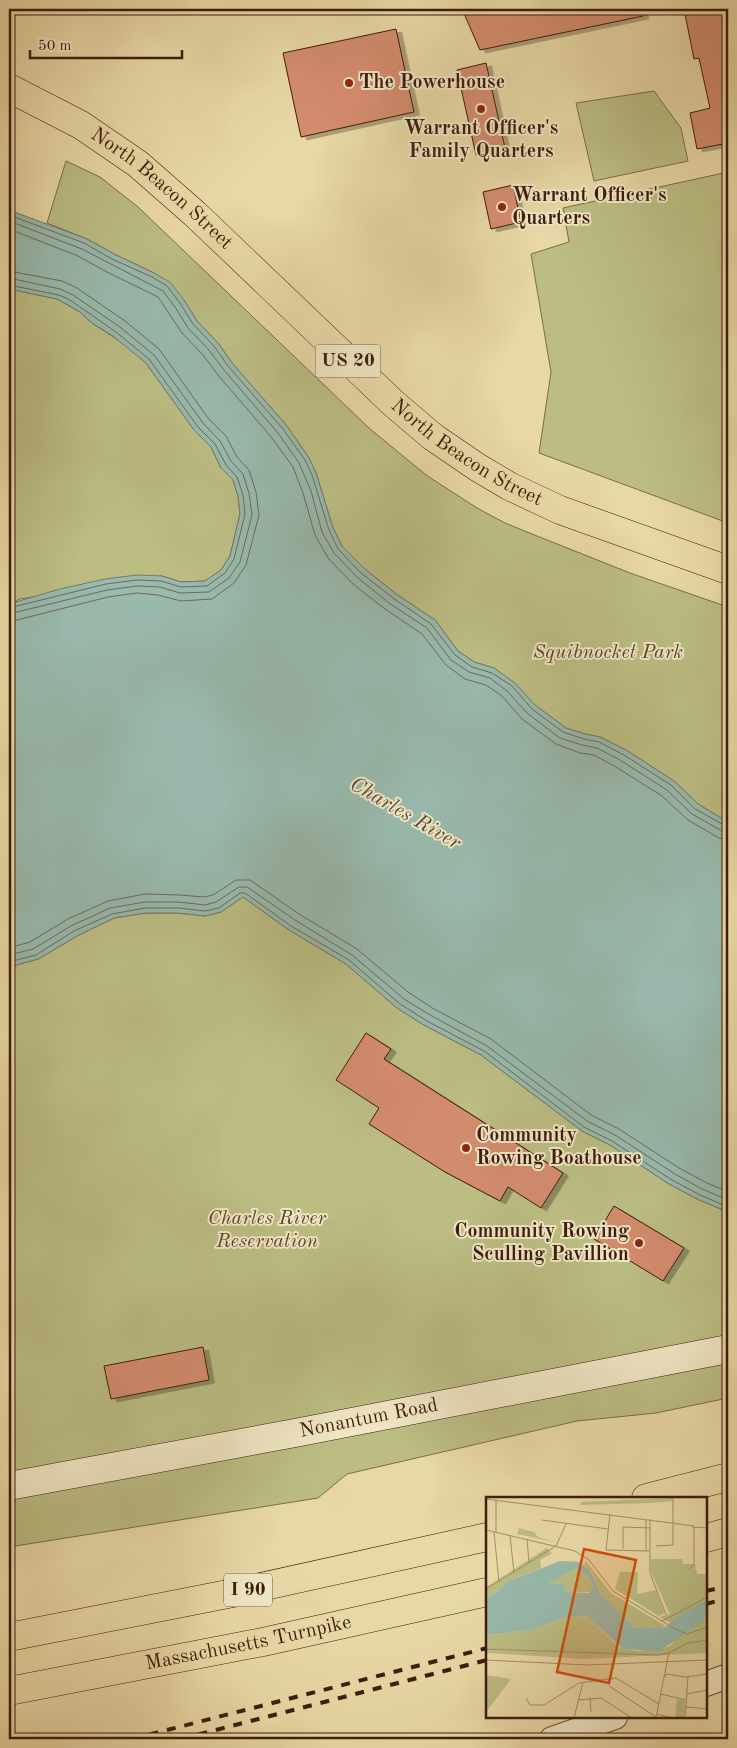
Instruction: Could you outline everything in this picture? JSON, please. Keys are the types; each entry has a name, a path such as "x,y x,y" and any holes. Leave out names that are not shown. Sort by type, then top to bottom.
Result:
{"main road":[{"name":"North Beacon Street","path":"9,88 81,125 138,164 180,201 393,403 427,432 469,462 509,486 560,510 728,570"},
{"name":"Nonantum Road","path":"9,1486 728,1349"},
{"path":"650,1497 728,1477"},
{"path":"707,1538 728,1532"},
{"name":"I 90","path":"9,1637 238,1592 486,1537"},
{"name":"Massachusetts Turnpike","path":"9,1691 263,1642 486,1592"}],"street":[{"path":"707,1684 728,1676"},
{"path":"552,1739 612,1718"}],"green space":[{"path":"654,91 681,128 688,161 594,181 576,103"},
{"name":"Squibnocket Park","path":"66,161 100,177 138,207 369,428 426,475 477,508 505,523 630,573 728,607 728,822 698,804 674,781 626,750 600,737 566,728 535,705 494,668 474,662 458,651 435,620 396,594 365,569 342,546 333,528 316,473 309,458 287,426 232,363 218,343 197,321 184,300 154,273 87,239 47,223"},
{"path":"728,172 728,523 539,453 551,372 531,254 569,242 563,208"},
{"path":"9,289 57,299 80,312 92,323 130,348 146,363 194,430 211,447 221,468 233,480 238,496 240,514 230,556 221,570 205,581 181,582 162,576 20,599 9,604"},
{"name":"Charles River Reservation","path":"243,897 289,930 346,964 397,1008 424,1025 481,1055 582,1131 610,1145 669,1184 697,1199 728,1212 728,1398 656,1413 577,1421 347,1474 318,1498 9,1547 9,967 38,959 77,936 114,918 145,913 178,913 205,916 221,912"}],"water":[{"name":"Charles River","path":"9,210 87,239 170,282 197,321 218,343 232,363 287,426 309,458 316,473 333,528 342,546 365,569 396,594 435,620 458,651 474,662 494,668 515,683 535,705 566,728 600,737 626,750 674,781 698,804 728,822 728,1212 697,1199 669,1184 610,1145 582,1131 481,1055 424,1025 397,1008 346,964 289,930 243,897 221,912 205,916 178,913 145,913 114,918 77,936 38,959 9,967 9,604 60,589 105,579 137,575 162,576 181,582 205,581 221,570 230,556 240,514 238,496 233,480 221,468 211,447 194,430 146,363 80,312 57,299 9,289"}],"building":[{"path":"462,9 643,9 643,16 480,50"},
{"path":"684,9 728,9 728,143 697,149 690,113 710,108 699,58 694,59"},
{"name":"The Powerhouse","path":"396,29 414,112 301,137 283,53"},
{"name":"Warrant Officer's Family Quarters","path":"486,63 505,148 476,155 457,70"},
{"name":"Warrant Officer's Quarters","path":"513,185 521,222 491,229 483,192"},
{"name":"Community Rowing Boathouse","path":"366,1033 391,1049 384,1059 563,1173 541,1208 508,1187 500,1201 445,1172 369,1124 379,1108 336,1080"},
{"name":"Community Rowing Sculling Pavillion","path":"614,1206 684,1248 663,1281 594,1239"},
{"path":"203,1347 209,1380 111,1399 104,1366"}],"railway":[{"path":"707,1591 728,1586"},
{"path":"707,1604 728,1598"},
{"path":"132,1739 486,1648"},
{"path":"181,1739 486,1660"}],"place":[{"name":"The Powerhouse","path":"349,83"},
{"name":"Warrant Officer's Family Quarters","path":"481,109"},
{"name":"Warrant Officer's Quarters","path":"502,207"},
{"name":"Community Rowing Boathouse","path":"466,1148"},
{"name":"Community Rowing Sculling Pavillion","path":"639,1243"}]}
